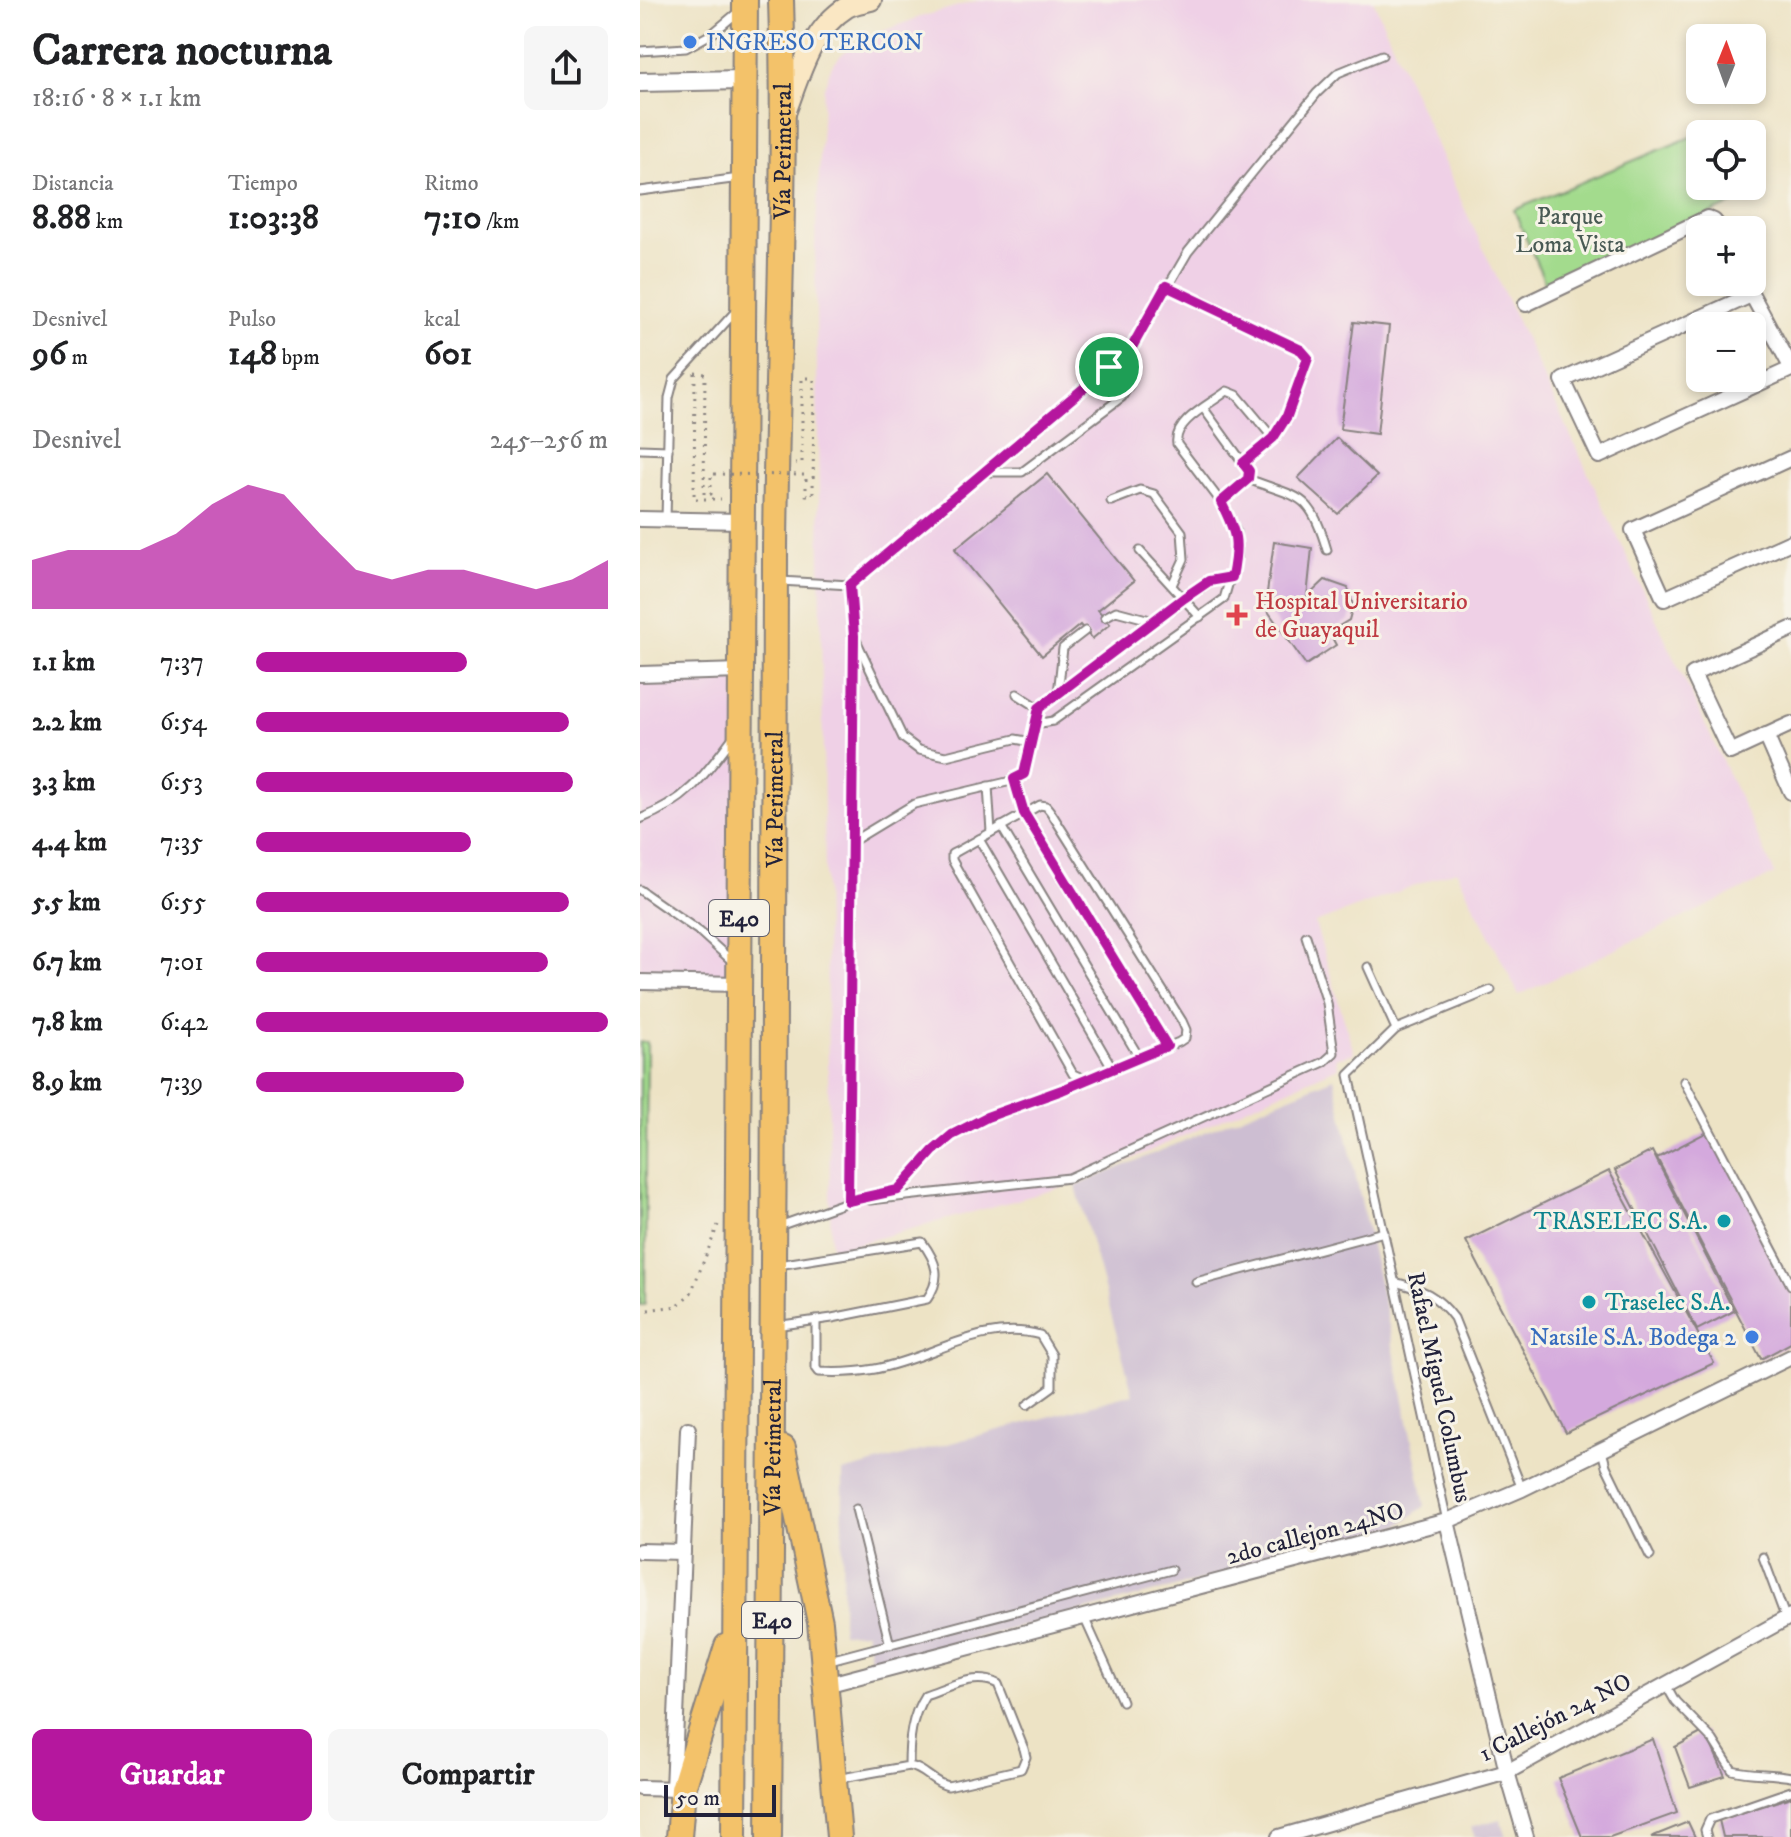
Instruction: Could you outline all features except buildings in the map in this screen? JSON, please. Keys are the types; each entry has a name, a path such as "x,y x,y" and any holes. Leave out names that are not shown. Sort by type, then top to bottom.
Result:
{"highway":[{"name":"Vía Perimetral","path":"769,1837 774,1403 775,463 785,113 781,0"},
{"name":"Vía Perimetral","path":"734,1837 745,3"},
{"path":"774,1403 820,1622 839,1837"},
{"path":"679,1837 678,1789 706,1719 735,1614"}],"main road":[{"path":"785,113 810,50 824,28 848,7 871,0"}],"street":[{"path":"640,82 743,80"},
{"path":"1526,304 1686,228"},
{"path":"1732,296 1563,380 1599,456 1791,368 1752,296"},
{"path":"1791,458 1633,530 1664,599 1791,542"},
{"path":"640,519 666,520 741,510"},
{"path":"1791,629 1693,674 1730,752 1791,724"},
{"path":"640,674 741,671"},
{"path":"1766,735 1791,792"},
{"path":"640,982 739,976"},
{"name":"2do callejon 24NO","path":"825,1673 1084,1617 1447,1521 1602,1451 1791,1357"},
{"path":"640,1788 678,1789 688,1429"},
{"name":"Rafael Miguel Columbus","path":"1447,1521 1507,1772 1526,1837"},
{"path":"640,1551 683,1552"},
{"name":"1 Callejón 24 NO","path":"1279,1837 1507,1772 1788,1617"}],"lane":[{"path":"640,51 686,48 713,33 745,3"},
{"path":"1122,365 1188,252 1317,93 1338,73 1382,55"},
{"path":"640,191 743,178"},
{"path":"1166,286 1301,350 1308,358 1287,416 1273,438 1243,463"},
{"path":"666,520 669,398 674,379 742,305"},
{"path":"982,472 1022,472 1122,397 1130,383 1122,365"},
{"path":"775,581 850,585 1109,367 1122,365"},
{"path":"1035,724 1053,721 1224,599 1236,557 1236,531 1221,502 1177,444 1176,436 1183,424 1227,391 1237,395 1273,438"},
{"path":"1204,409 1249,471 1248,479 1221,502"},
{"path":"640,449 668,450"},
{"path":"1248,479 1287,491 1303,501 1317,518 1327,550"},
{"path":"1111,501 1140,490 1154,494 1182,532 1184,559 1172,585"},
{"path":"1140,551 1200,617"},
{"path":"853,841 914,804 1024,774 1039,708 1209,581 1232,577"},
{"path":"848,1201 854,636 850,585"},
{"path":"1105,617 1116,611 1154,621"},
{"path":"1058,695 1063,648 1085,631"},
{"path":"854,636 903,738 919,750 946,756 1015,739 1032,742"},
{"path":"1017,694 1039,708"},
{"path":"640,819 658,812 698,784 741,726"},
{"path":"1014,779 1024,813 1167,1046"},
{"path":"988,786 991,832"},
{"path":"773,1228 848,1201 898,1190 952,1135 987,1117 1087,1080 1185,1038 1182,1021 1050,811 1040,805 952,854 952,860 1073,1074 1087,1080"},
{"path":"1001,826 1139,1057"},
{"path":"979,839 1113,1069"},
{"path":"640,890 700,932 739,976"},
{"path":"848,1201 903,1198 1069,1178 1324,1062 1334,1053 1327,1003 1306,936"},
{"path":"1368,967 1396,1029 1491,990"},
{"name":"Rafael Miguel Columbus","path":"1396,1029 1349,1075 1447,1521"},
{"path":"1684,1081 1791,1285"},
{"path":"1196,1282 1384,1232"},
{"path":"773,1266 922,1242 935,1259 934,1289 927,1299 773,1326"},
{"path":"1395,1282 1428,1292 1443,1303 1454,1318 1522,1489"},
{"path":"816,1320 816,1368 819,1372 876,1369 988,1333 1019,1329 1040,1335 1052,1355 1052,1387 1027,1405"},
{"path":"1602,1451 1606,1466 1650,1556"},
{"path":"856,1509 890,1645"},
{"path":"1763,1557 1788,1617"},
{"path":"825,1673 890,1645 1171,1570"},
{"path":"1084,1617 1122,1701"},
{"path":"834,1779 909,1766 917,1767 938,1784 948,1786 1021,1769 1026,1757 1024,1749 998,1684 988,1678 978,1678 925,1695 913,1720 909,1766"},
{"path":"1666,1685 1675,1701 1713,1740 1732,1770 1752,1775 1791,1777"},
{"path":"1707,1837 1705,1830 1710,1819 1791,1791"}],"path":[{"path":"741,510 694,499 695,373 705,374 704,494 711,494 711,474 806,475 806,495 813,495 814,378 802,378 802,463 775,463"},
{"path":"640,1311 677,1306 691,1293 719,1223"}],"shaded area":[{"name":"Hospital Universitario de Guayaquil","path":"979,0 1373,0 1462,203 1775,874 1519,995 1456,870 1315,923 1354,1053 1336,1058 1338,1067 1078,1183 831,1251 815,245 824,87 832,65 844,52 865,38 920,17"},
{"path":"740,675 738,985 640,983 640,677"},
{"path":"1334,1078 1425,1506 1398,1526 1313,1547 1272,1562 871,1665 866,1632 842,1633 843,1472 1133,1394 1076,1186"},
{"path":"1500,1819 1506,1837 1475,1837 1471,1827"}],"green space":[{"name":"Parque Loma Vista","path":"1686,139 1686,200 1741,200 1704,216 1686,216 1686,224 1546,285 1514,210"},
{"path":"640,1042 647,1042 645,1305 640,1305"}],"place":[{"name":"INGRESO TERCON","path":"690,42"},
{"name":"Hospital Universitario de Guayaquil","path":"1237,615"},
{"name":"TRASELEC S.A.","path":"1724,1221"},
{"name":"Traselec S.A.","path":"1589,1302"},
{"name":"Natsile S.A. Bodega 2","path":"1752,1337"}],"route":[{"path":"1166,286 1301,350 1308,358 1287,416 1273,438 1243,463 1249,471 1248,479 1221,502 1236,531 1232,577 1209,581 1039,708 1024,774 1014,779 1024,813 1167,1046 1062,1090 987,1117 952,1135 898,1190 848,1201 854,636 850,585 1109,367 1122,365 1166,286"}]}
